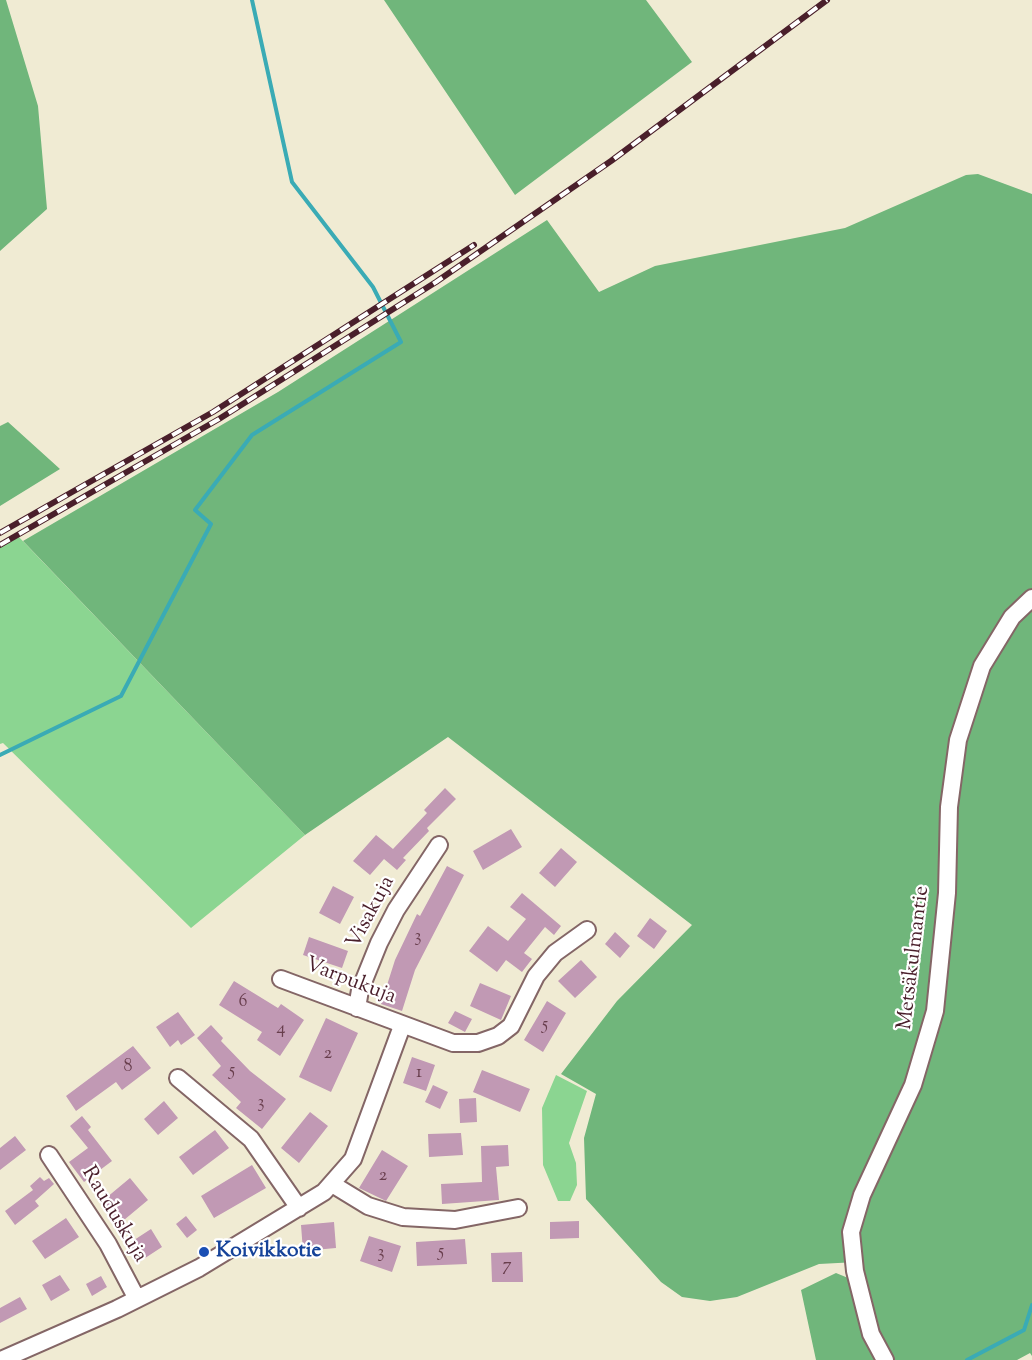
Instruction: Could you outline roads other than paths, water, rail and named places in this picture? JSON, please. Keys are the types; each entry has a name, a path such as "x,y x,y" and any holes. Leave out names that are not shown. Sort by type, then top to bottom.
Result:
{"street":[{"name":"Metsäkulmantie","path":"885,1360 867,1319 855,1271 851,1232 862,1195 913,1084 935,1011 947,893 949,807 958,740 982,666 1012,617 1032,598"},
{"name":"Visakuja","path":"357,1008 360,990 391,918 439,845"},
{"name":"Varpukuja","path":"281,979 402,1026 453,1043 478,1043 498,1036 511,1026 536,976 555,952 587,930"},
{"path":"1,1360 46,1342 199,1268 300,1208 332,1184 353,1159 361,1141 402,1026"},
{"path":"178,1078 251,1139 300,1208"},
{"name":"Rauduskuja","path":"49,1155 108,1245 137,1299"},
{"path":"332,1184 359,1202 403,1217 455,1220 518,1208"}],"waterway":[{"path":"0,755 121,696 211,524 195,510 252,435 401,342 373,287 292,182 252,0"},
{"path":"967,1360 1024,1330 1032,1305"}],"railway":[{"path":"0,545 219,419 436,282 611,161 827,0"},
{"path":"0,533 213,412 474,245"}],"place":[{"name":"Koivikkotie","path":"204,1252"}]}
